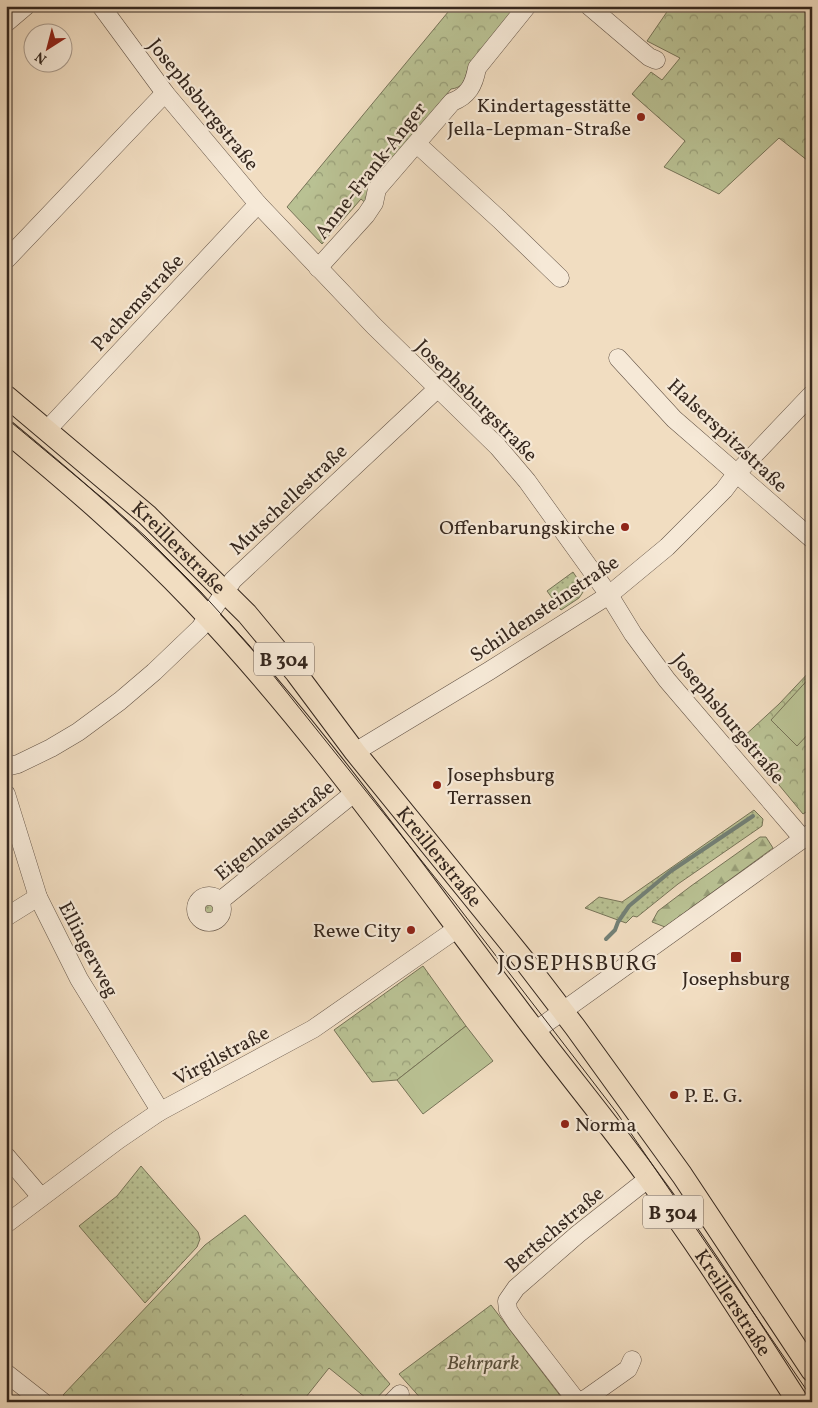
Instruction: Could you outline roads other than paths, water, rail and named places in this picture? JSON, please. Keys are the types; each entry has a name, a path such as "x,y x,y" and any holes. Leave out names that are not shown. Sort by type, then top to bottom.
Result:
{"main road":[{"name":"Kreillerstraße","path":"6,396 147,515 246,614 296,673 355,752 563,1010 682,1175 812,1371"},
{"name":"Kreillerstraße","path":"6,431 99,510 141,549 208,617 251,665 401,851 535,1031 649,1178 719,1278 798,1402"}],"street":[{"path":"6,23 26,6"},
{"name":"Josephsburgstraße","path":"101,6 165,93 258,204 374,326 498,447 527,481 667,680 807,836"},
{"name":"Anne-Frank-Anger","path":"318,268 366,215 374,203 377,189 452,102 460,99 470,90 478,68 527,6"},
{"path":"589,6 649,57 656,60"},
{"path":"6,260 165,93"},
{"path":"417,144 560,278"},
{"name":"Pachemstraße","path":"47,430 258,204"},
{"name":"Halserspitzstraße","path":"618,358 674,419 812,539"},
{"name":"Mutschellestraße","path":"6,767 18,764 51,748 99,716 154,672 200,628 233,580 437,389"},
{"name":"Schildensteinstraße","path":"355,752 489,671 609,595 667,547 724,490 736,474 812,394"},
{"name":"Eigenhausstraße","path":"220,901 354,792"},
{"name":"Ellingerweg","path":"6,794 38,898 79,979 156,1104 159,1112"},
{"path":"535,1031 807,836"},
{"path":"6,917 38,898"},
{"name":"Virgilstraße","path":"6,1224 118,1140 159,1112 313,1029 458,928"},
{"path":"6,1156 41,1197"},
{"name":"Bertschstraße","path":"632,1360 628,1369 587,1398 581,1401 576,1400 515,1321 508,1310 507,1301 516,1288 578,1234 649,1178"},
{"path":"6,1373 43,1402"}],"waterway":[{"path":"606,939 615,930 629,906 671,871 753,816"}],"tram line":[{"path":"6,418 145,536 201,592 249,645 453,900 617,1113 812,1398"}],"place":[{"name":"Kindertagesstätte Jella-Lepman-Straße","path":"641,117"},
{"name":"Offenbarungskirche","path":"625,527"},
{"name":"Josephsburg Terrassen","path":"437,785"},
{"name":"Rewe City","path":"411,930"},
{"name":"Josephsburg","path":"736,957"},
{"name":"P. E. G.","path":"674,1095"},
{"name":"Norma","path":"565,1124"}],"district":[{"name":"JOSEPHSBURG","path":"578,962"}],"park label":[{"name":"Behrpark","path":"483,1362"}]}
